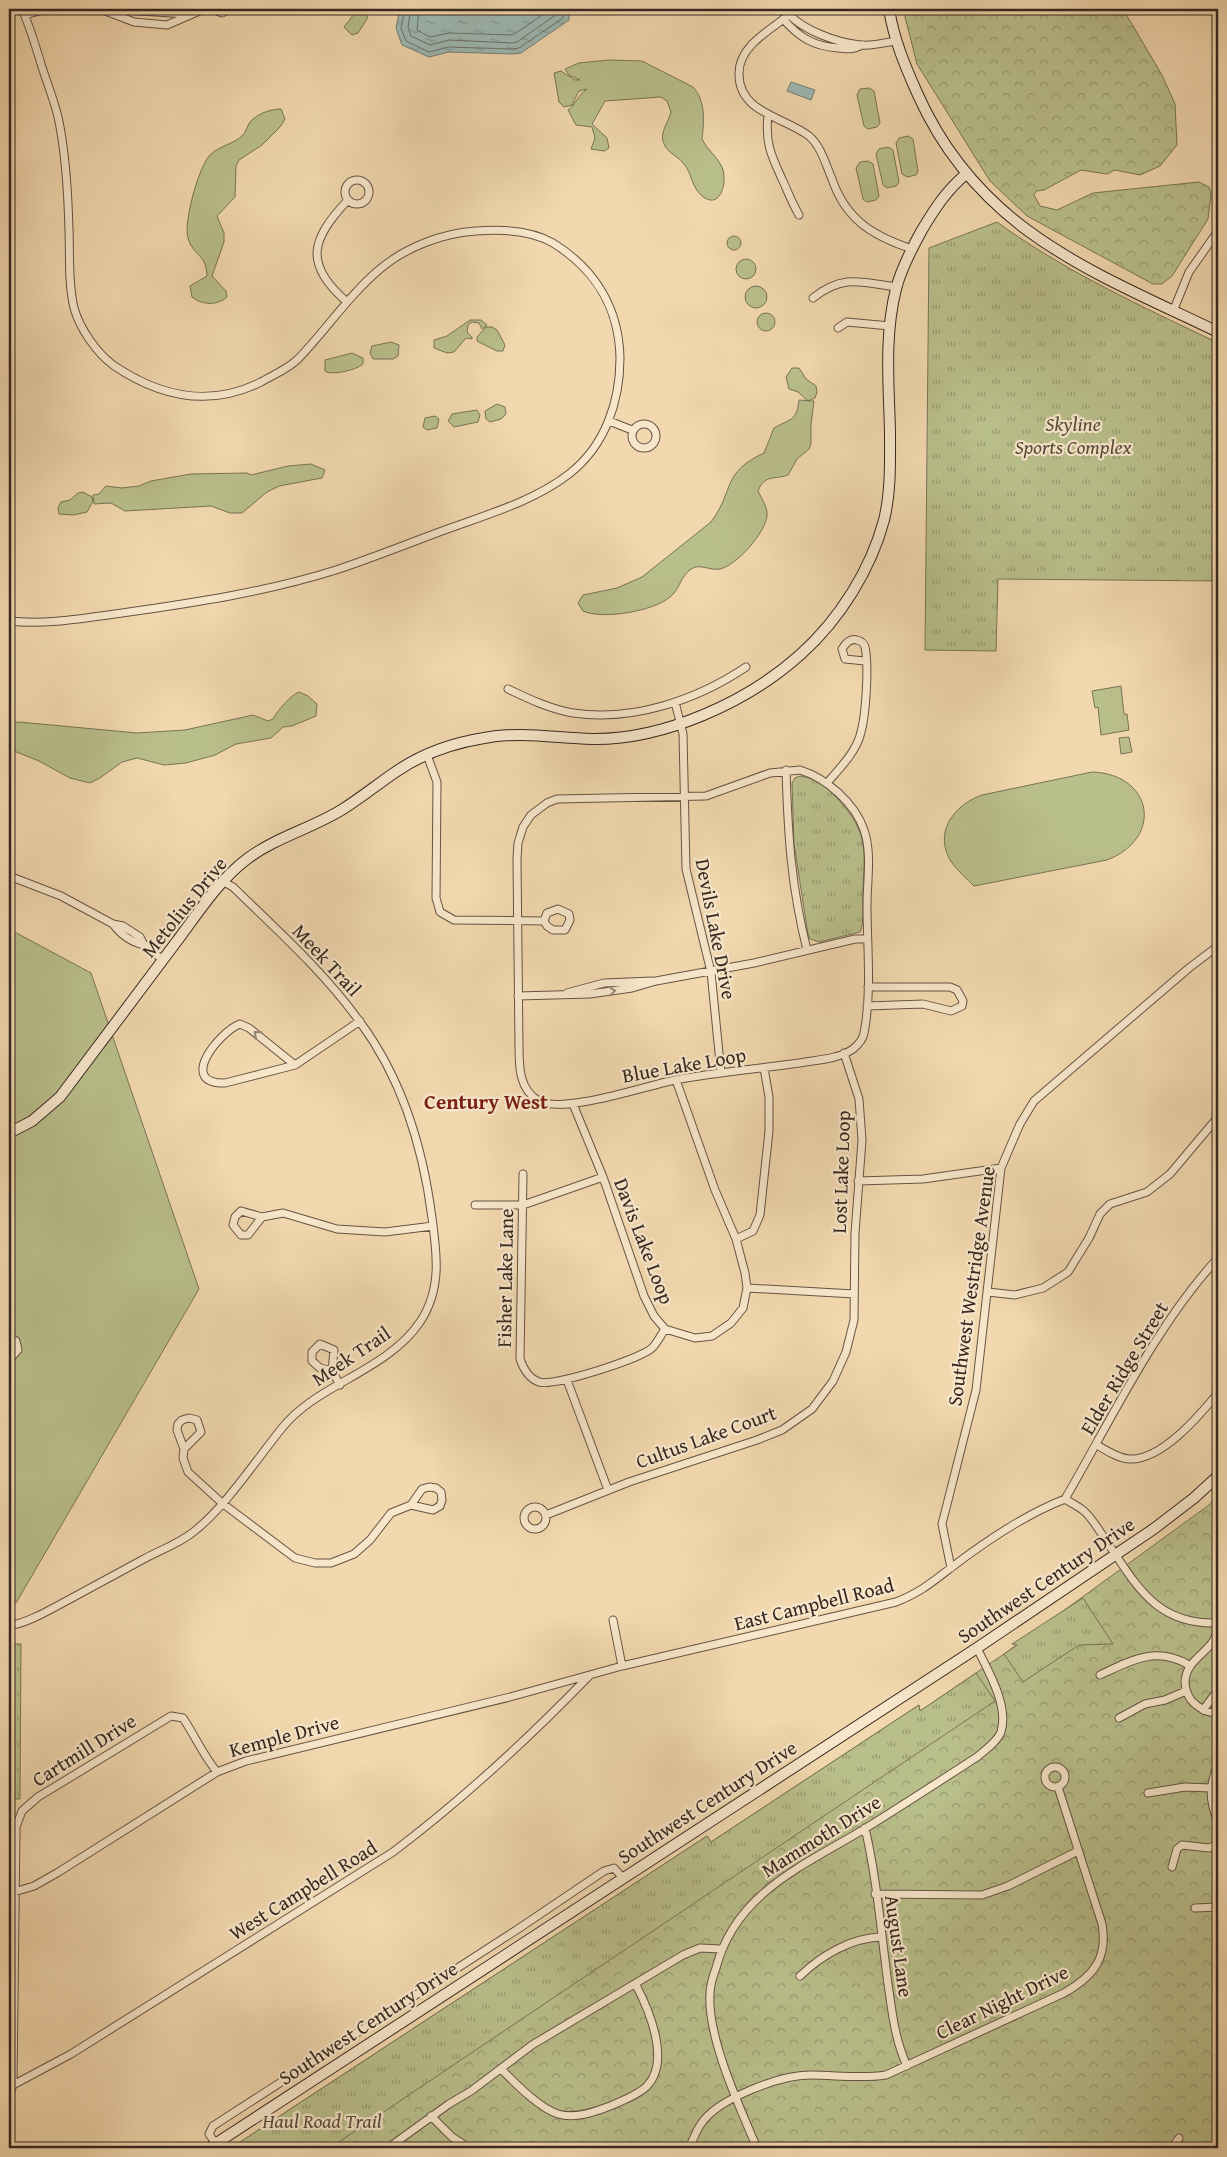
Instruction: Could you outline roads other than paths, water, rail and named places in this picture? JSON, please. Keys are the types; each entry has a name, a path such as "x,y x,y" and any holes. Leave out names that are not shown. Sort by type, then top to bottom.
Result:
{"main road":[{"path":"889,9 895,41 924,109 966,174 990,199 1027,232 1069,260 1174,309 1218,332"},
{"name":"Metolius Drive","path":"9,1133 32,1121 60,1097 224,882 246,859 264,848 344,809 400,769 427,755 486,737 550,734 587,739 616,738 682,724 746,694 803,653 834,617 854,588 871,556 884,519 890,462 890,326 896,287 912,249 936,206 951,186 966,174"},
{"name":"Southwest Century Drive","path":"212,2146 1116,1555 1194,1498 1218,1476"}],"street":[{"path":"9,621 26,623 57,621 198,602 337,570 513,505 546,488 571,472 596,446 609,421 620,377 620,350 610,306 600,286 585,268 568,253 546,239 520,232 494,229 467,232 430,241 400,254 379,269 347,302 294,363 248,388 221,396 197,398 177,395 140,380 110,362 86,336 74,308 70,273 65,167 58,116 24,12 46,9"},
{"path":"100,9 134,22 167,25 204,9"},
{"path":"106,9 191,15"},
{"path":"212,9 222,13 230,9"},
{"path":"785,14 797,34 818,46 855,49 862,45 895,41"},
{"path":"785,14 802,25 827,35 862,45"},
{"path":"785,14 748,48 739,65 738,76 746,96 758,110 810,137 823,156 842,200 856,219 884,240 912,249"},
{"path":"768,115 766,133 768,148 788,196 799,215"},
{"path":"347,302 332,289 323,275 317,248 319,236 328,221 348,200"},
{"path":"1174,309 1189,272 1218,231"},
{"path":"813,298 838,282 896,287"},
{"path":"838,328 847,322 890,326"},
{"path":"609,421 632,430"},
{"path":"827,783 843,764 861,734 865,661"},
{"path":"508,689 541,704 572,713 596,715 653,709 675,702 727,680 746,667"},
{"name":"Devils Lake Drive","path":"675,702 682,724 686,869 711,972 721,1073"},
{"path":"427,755 437,782 436,898 440,912 454,920 544,921"},
{"path":"786,770 786,813 792,879 807,950"},
{"name":"Blue Lake Loop","path":"786,770 800,770 812,774 827,783 858,816 866,836 867,1006 863,1036 852,1050 825,1059 676,1080 573,1104 549,1104 538,1101 523,1084 519,1071 518,843 523,827 531,815 547,803 557,800 684,798 719,793 770,773 786,770"},
{"path":"9,876 85,907 113,924 119,932 134,943 144,944 163,960"},
{"name":"Meek Trail","path":"9,1626 44,1613 191,1534 222,1503 294,1414 392,1352 421,1321 432,1300 437,1279 438,1256 428,1184 418,1141 407,1109 380,1052 360,1021 315,969 240,894 224,882"},
{"path":"518,996 566,993 604,983 638,980 656,981 711,972 855,939 867,940"},
{"name":"Southwest Westridge Avenue","path":"951,1568 942,1524 976,1390 1001,1168 1020,1124 1034,1101 1181,975 1218,946"},
{"path":"867,1006 923,1004 951,1011 962,1006 963,1001 958,990 950,987 868,987"},
{"path":"295,1065 249,1028 240,1024 231,1028 203,1060 202,1070 206,1078 215,1083 225,1083 295,1065 360,1021"},
{"name":"Lost Lake Loop","path":"844,1053 855,1082 862,1118 854,1294"},
{"path":"736,1239 752,1231 760,1216 769,1131 769,1097 764,1068"},
{"name":"Davis Lake Loop","path":"573,1104 602,1177 644,1296 654,1316 665,1329 695,1338 712,1336 731,1323 743,1308 747,1288 736,1239 715,1190 676,1080"},
{"path":"988,1292 1015,1295 1042,1288 1068,1272 1090,1238 1094,1224 1105,1209 1110,1204 1147,1192 1170,1174 1218,1117"},
{"path":"858,1181 924,1180 1001,1168"},
{"name":"Fisher Lake Lane","path":"523,1174 520,1359 523,1368 539,1382 552,1383 567,1380 628,1360 651,1348 665,1329"},
{"path":"475,1205 523,1205 602,1177"},
{"path":"262,1217 283,1213 337,1229 385,1232 433,1226"},
{"name":"Elder Ridge Street","path":"1064,1499 1162,1334 1196,1282 1218,1258"},
{"path":"747,1288 854,1294"},
{"name":"Cultus Lake Court","path":"546,1515 608,1490 757,1440 782,1430 812,1409 833,1381 846,1352 854,1320 854,1294"},
{"path":"9,1337 16,1341 18,1350 9,1360"},
{"path":"332,1371 340,1385"},
{"path":"567,1380 608,1490"},
{"path":"1097,1445 1113,1454 1128,1459 1143,1458 1161,1450 1218,1393"},
{"path":"184,1448 183,1458 188,1472 222,1503 295,1558 314,1563 331,1563 354,1554 370,1540 391,1513 411,1505"},
{"path":"1064,1499 1085,1512 1136,1586 1150,1600 1178,1616 1201,1623 1218,1624 1215,1640 1186,1670 1186,1691 1193,1702 1203,1710 1218,1713"},
{"name":"East Campbell Road","path":"589,1676 622,1666 896,1602 934,1583 951,1568 1038,1509 1064,1499"},
{"path":"613,1620 622,1666"},
{"name":"Mammoth Drive","path":"757,2148 721,2056 712,2016 710,1993 721,1949 737,1922 763,1892 786,1874 865,1828 977,1757 991,1745 1000,1733 1002,1718 996,1690 976,1648"},
{"path":"1100,1675 1138,1658 1153,1655 1167,1655 1189,1665"},
{"name":"Kemple Drive","path":"14,1892 34,1886 57,1873 217,1772 246,1761 589,1676"},
{"name":"West Campbell Road","path":"13,2085 71,2054 393,1852 443,1813 554,1711 589,1676"},
{"path":"1203,1710 1218,1690"},
{"path":"1119,1718 1145,1704 1166,1700 1186,1691"},
{"name":"Cartmill Drive","path":"14,1892 16,1827 22,1810 38,1798 165,1719 178,1716 183,1718 193,1733 203,1755 217,1772"},
{"path":"1218,1764 1210,1788 1210,1801 1218,1822"},
{"name":"Clear Night Drive","path":"689,2148 701,2124 711,2113 736,2097 792,2076 869,2078 886,2075 1064,1993 1081,1982 1098,1964 1104,1950 1102,1924 1058,1787"},
{"path":"1148,1793 1184,1788 1210,1788"},
{"name":"August Lane","path":"865,1828 899,2047 907,2066"},
{"path":"1172,1867 1177,1849 1182,1845 1209,1848 1218,1844"},
{"path":"875,1894 982,1895 1008,1886 1078,1851"},
{"path":"212,2146 209,2134 213,2126 518,1929 604,1871 614,1868 623,1878"},
{"path":"9,2095 13,2085 14,1892"},
{"path":"1195,1908 1218,1907"},
{"path":"800,1976 818,1962 846,1945 868,1937 881,1937"},
{"path":"388,2148 532,2045 636,1985 683,1955 700,1948 721,1949"},
{"path":"501,2069 528,2095 558,2114 588,2114 633,2095 648,2086 657,2068 657,2059 653,2027 647,2006 636,1985"},
{"path":"431,2116 452,2136 469,2148"},
{"path":"1172,2148 1179,2138"}],"water":[{"path":"400,9 569,9 569,20 521,53 449,52 429,57 402,45 396,28"},
{"path":"791,82 815,90 811,100 787,91"}],"district":[{"name":"Century West","path":"486,1102"}],"park label":[{"name":"Skyline Sports Complex","path":"1073,436"},
{"name":"Haul Road Trail","path":"322,2121"}]}
